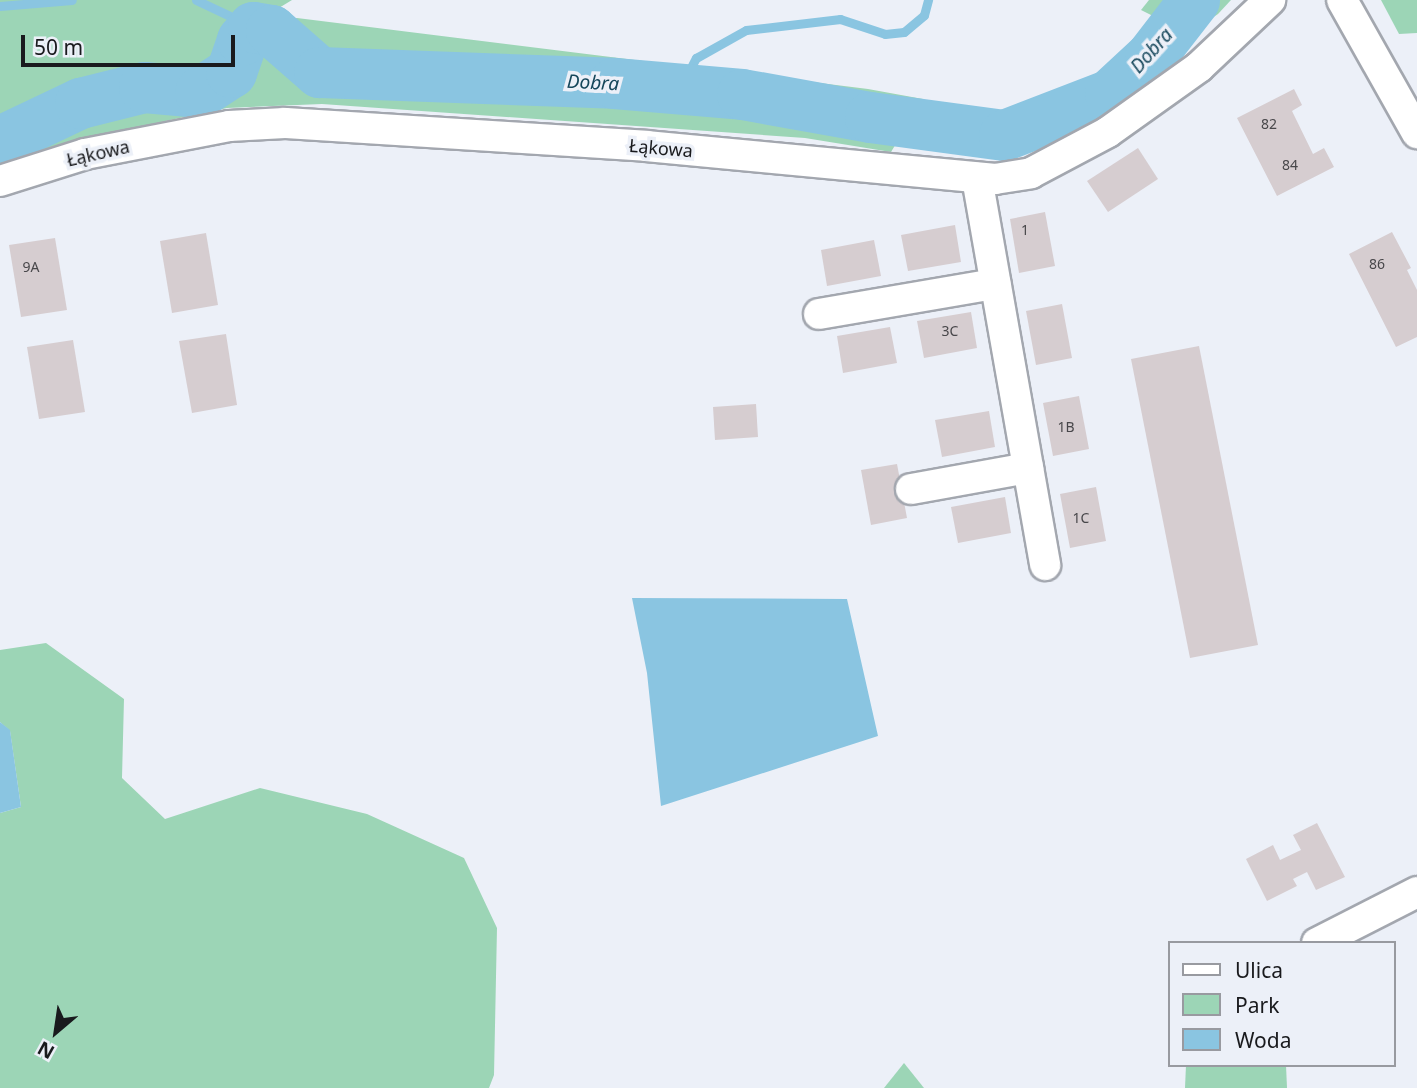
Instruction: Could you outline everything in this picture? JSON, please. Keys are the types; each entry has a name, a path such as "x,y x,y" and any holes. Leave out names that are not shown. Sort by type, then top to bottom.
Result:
{"street":[{"name":"Łąkowa","path":"0,181 85,153 229,126 285,123 646,146 995,179 1031,173 1108,132 1199,68 1270,0"},
{"path":"1342,0 1417,132"},
{"path":"977,178 1045,565"},
{"path":"819,314 995,284"},
{"path":"911,489 1028,468"},
{"path":"1321,941 1417,892"}],"green space":[{"path":"0,0 292,0 269,14 232,26 297,18 868,89 923,99 891,152 805,138 322,104 227,108 99,135 0,164"},
{"path":"1149,0 1231,0 1218,14 1189,34 1141,10"},
{"path":"1381,0 1417,0 1417,33 1399,34"},
{"path":"46,643 124,699 122,778 165,819 260,788 367,814 464,858 497,928 494,1075 489,1088 0,1088 0,813 21,807 10,731 0,722 0,650"},
{"path":"904,1063 924,1088 884,1088"},
{"path":"1186,1067 1286,1067 1287,1088 1185,1088"}],"water":[{"path":"632,598 847,599 878,736 661,806 647,673"},
{"path":"0,722 10,730 21,807 0,813"}],"building":[{"path":"1294,89 1302,105 1292,111 1313,154 1324,148 1334,167 1277,196 1237,118"},
{"path":"1138,148 1158,179 1108,212 1087,181"},
{"path":"1045,212 1055,266 1019,273 1010,219"},
{"path":"955,225 961,262 908,271 901,235"},
{"path":"1392,232 1411,268 1407,270 1417,290 1417,337 1396,347 1349,254"},
{"path":"206,233 218,305 172,313 160,241"},
{"path":"55,238 67,310 21,317 9,245"},
{"path":"874,240 881,276 827,286 821,250"},
{"path":"1062,304 1072,358 1036,365 1026,311"},
{"path":"971,312 977,348 924,358 917,321"},
{"path":"890,327 897,363 843,373 837,336"},
{"path":"226,334 237,405 192,413 179,341"},
{"path":"73,340 85,412 39,419 27,347"},
{"path":"1199,346 1258,645 1190,658 1131,359"},
{"path":"1079,396 1089,449 1053,456 1043,403"},
{"path":"756,404 758,437 715,440 713,407"},
{"path":"989,411 995,447 942,457 935,420"},
{"path":"897,464 907,518 871,525 861,470"},
{"path":"1096,487 1106,541 1070,548 1060,494"},
{"path":"1005,497 1011,533 958,543 951,507"},
{"path":"1317,823 1345,877 1316,890 1307,872 1293,879 1297,886 1267,901 1246,859 1273,845 1280,860 1301,850 1293,835"}],"waterway":[{"path":"0,6 72,0"},
{"path":"196,0 253,27"},
{"path":"680,89 696,58 746,30 840,19 885,34 904,32 924,15 928,0"},
{"name":"Dobra","path":"0,141 80,103 144,87 200,92 231,72 242,40 253,27 271,30 319,72 614,83 742,94 870,117 1004,135 1110,94 1150,57 1194,0"}]}
